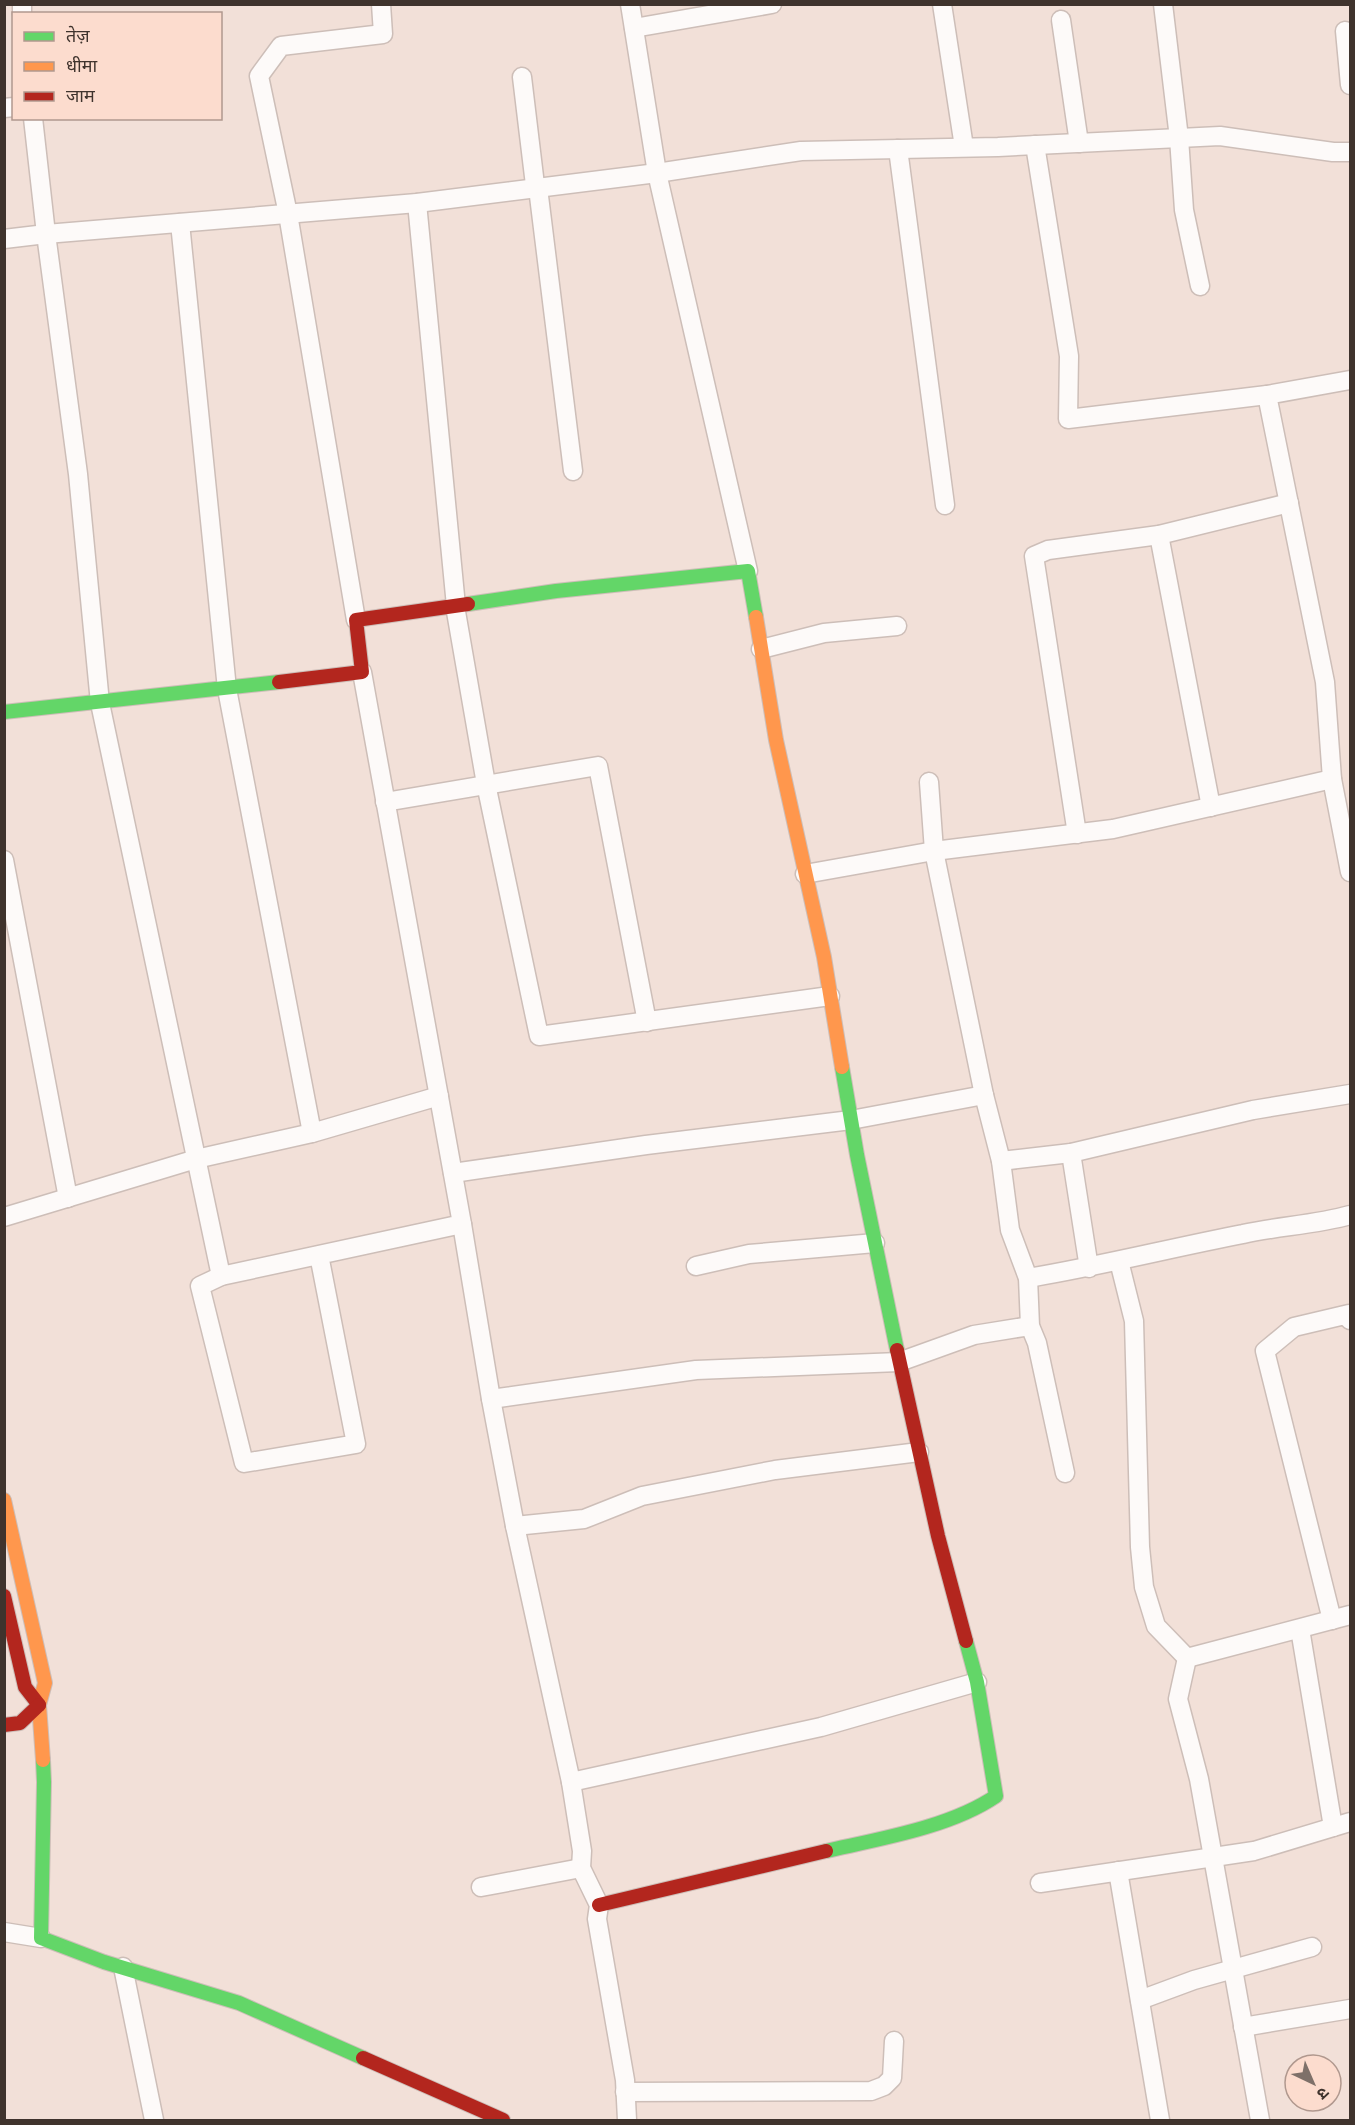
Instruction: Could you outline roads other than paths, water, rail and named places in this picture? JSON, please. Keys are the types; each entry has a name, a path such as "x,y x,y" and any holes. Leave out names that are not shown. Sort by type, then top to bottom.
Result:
{"street":[{"path":"381,4 383,34 281,46 259,76 288,214 356,620 362,672 453,1173 491,1399 515,1526 571,1782 582,1851 581,1868 599,1905 597,1919 625,2079 627,2121"},
{"path":"599,1905 912,1831 979,1808 996,1796 977,1682 938,1536 899,1362 851,1120 830,996 776,740 748,571 657,173 630,4"},
{"path":"634,28 772,4"},
{"path":"942,4 963,147"},
{"path":"1163,4 1179,138 1184,210 1200,286"},
{"path":"1061,20 1079,142"},
{"path":"1345,31 1350,85"},
{"path":"522,77 573,471"},
{"path":"33,120 78,474 100,703 221,1276"},
{"path":"4,239 417,203 657,173 801,151 1035,145 1220,136 1333,152 1350,152"},
{"path":"1035,145 1070,356 1068,419 1267,395 1350,380"},
{"path":"898,149 945,505"},
{"path":"417,203 455,606 486,784 539,1036 830,996"},
{"path":"180,223 227,689 312,1133"},
{"path":"1267,395 1324,682 1332,779 1350,872"},
{"path":"1077,834 1034,556 1048,550 1160,534 1289,503"},
{"path":"1160,534 1211,807"},
{"path":"356,620 556,591 748,571"},
{"path":"761,649 824,633 897,626"},
{"path":"4,712 227,689 362,672"},
{"path":"386,802 598,766 647,1022"},
{"path":"805,874 934,851 1113,829 1332,779"},
{"path":"929,782 934,851 984,1095 1001,1161 1010,1230 1028,1278 1029,1326 1037,1343 1065,1473"},
{"path":"4,860 68,1198"},
{"path":"1001,1161 1071,1153 1253,1110 1350,1094"},
{"path":"453,1173 646,1145 851,1120 984,1095"},
{"path":"4,1217 196,1159 312,1133 439,1096"},
{"path":"1071,1153 1089,1268"},
{"path":"1028,1278 1089,1268 1245,1233 1334,1220 1350,1215"},
{"path":"319,1255 356,1444 244,1463 200,1286 221,1276 462,1224"},
{"path":"696,1266 749,1254 875,1243"},
{"path":"1119,1261 1134,1321 1140,1546 1144,1587 1156,1626 1187,1658"},
{"path":"1332,1620 1265,1351 1294,1327 1349,1314 1350,1320"},
{"path":"491,1399 696,1370 899,1362 974,1335 1029,1326"},
{"path":"515,1526 584,1519 642,1496 775,1470 919,1452"},
{"path":"4,1500 45,1683 39,1705 44,1782 41,1938"},
{"path":"4,1596 19,1688 39,1705"},
{"path":"1187,1658 1350,1616"},
{"path":"1040,1883 1254,1851 1342,1825 1300,1629"},
{"path":"1187,1658 1178,1699 1199,1779 1260,2121"},
{"path":"571,1782 821,1727 977,1682"},
{"path":"19,1688 45,1683"},
{"path":"4,1725 20,1723 39,1705"},
{"path":"481,1887 581,1868"},
{"path":"1118,1871 1160,2121"},
{"path":"4,1932 41,1938 123,1967 239,2003 503,2121"},
{"path":"1140,2000 1194,1980 1312,1947"},
{"path":"123,1967 154,2121"},
{"path":"1243,2027 1350,2009"},
{"path":"626,2092 872,2091 884,2086 892,2078 894,2041"}]}
